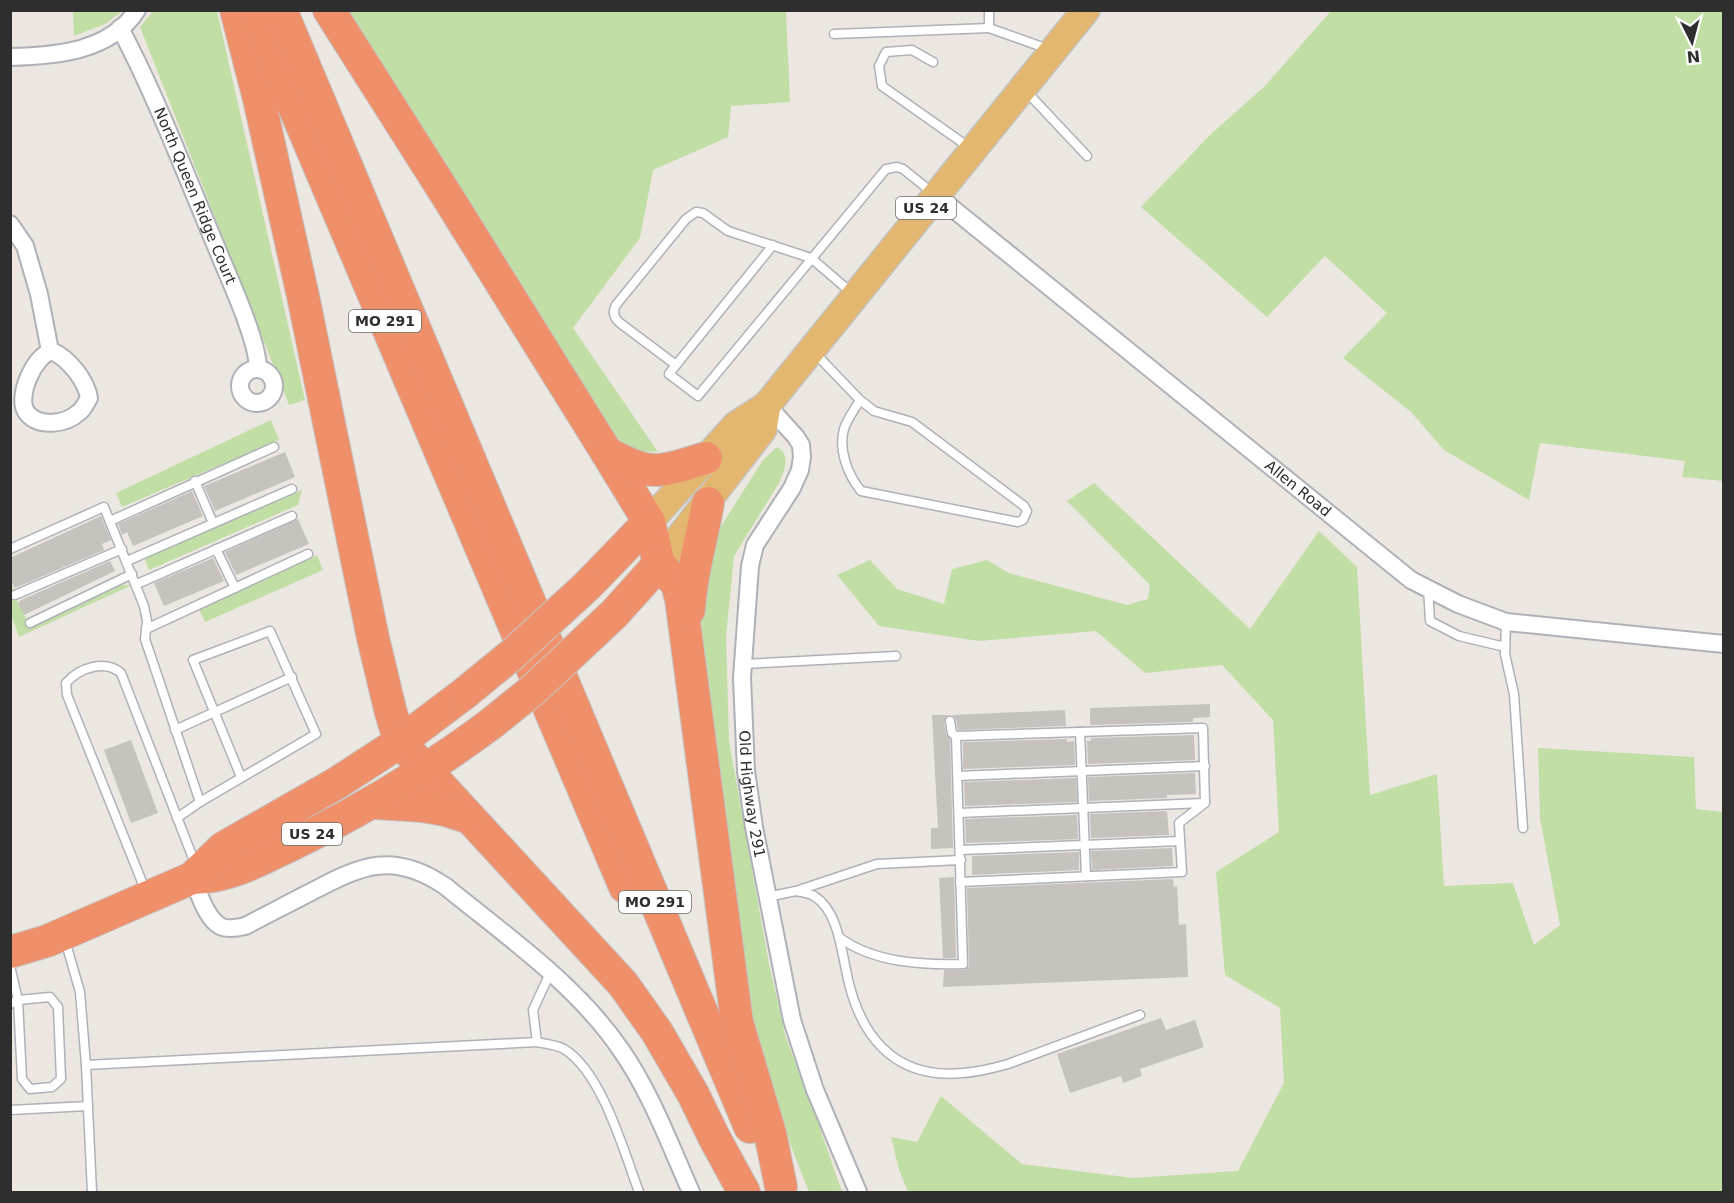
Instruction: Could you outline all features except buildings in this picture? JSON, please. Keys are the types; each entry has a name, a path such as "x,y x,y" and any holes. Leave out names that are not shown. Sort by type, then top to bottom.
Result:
{"highway":[{"path":"236,10 259,99 303,296 386,695 400,742 623,984 668,1049 744,1192"},
{"name":"MO 291","path":"255,10 275,62 772,1191"},
{"name":"MO 291","path":"281,10 749,1124 772,1191"},
{"path":"329,10 649,522 659,564 677,584 681,598 737,1022 770,1133 772,1191"},
{"path":"607,453 634,465 656,470 706,458"},
{"path":"687,644 691,578 703,538 708,503"},
{"name":"US 24","path":"10,952 64,934 195,875 223,848 291,810 400,742 515,652 587,586 649,522"},
{"name":"US 24","path":"195,875 207,878 225,875 248,866 375,803 425,771 492,723 534,689 614,614 659,564"},
{"path":"373,759 382,729 386,695"},
{"path":"375,803 422,806 467,817"}],"main road":[{"name":"US 24","path":"649,522 736,425 767,405 1086,10"},
{"name":"US 24","path":"659,564 763,429 767,405"}],"street":[{"path":"10,57 51,56 81,49 110,37 137,10"},
{"name":"North Queen Ridge Court","path":"120,28 143,72 234,291 258,356 258,368"},
{"name":"Allen Road","path":"936,195 1402,572 1428,588 1458,604 1506,622 1724,644"},
{"path":"10,224 25,246 39,294 50,351"},
{"path":"50,351 62,356 87,386 89,398 79,413 61,422 42,422 27,414 22,402 32,367 45,353 50,351"},
{"name":"Old Highway 291","path":"767,405 796,437 801,445 802,457 800,470 792,488 755,545 750,566 743,664 742,722 746,771 783,984 800,1049 858,1192"},
{"path":"195,875 209,914 220,926 232,928 244,926 345,874 364,867 387,865 410,868 428,875 445,886 583,1003 621,1050 650,1102 691,1192"}],"lane":[{"path":"989,10 989,28"},
{"path":"834,34 989,28 1053,50"},
{"path":"933,62 912,50 886,52 879,66 882,86 972,150"},
{"path":"1023,88 1088,156"},
{"path":"773,245 669,374 698,396 886,169 897,167 903,169 936,195"},
{"path":"676,365 618,321 614,313 616,305 686,219 696,212 703,213 728,231 811,258 856,296"},
{"path":"812,350 860,400 874,411 912,422 1024,506 1027,511 1026,516 1018,522 861,491 848,469 843,448 844,429 860,400"},
{"path":"110,521 274,447"},
{"path":"195,482 213,523"},
{"path":"127,561 292,489"},
{"path":"10,549 104,507 137,584 144,606 145,639 200,802"},
{"path":"137,584 292,516"},
{"path":"15,595 122,549"},
{"path":"216,549 235,588"},
{"path":"146,629 308,554"},
{"path":"30,623 132,574"},
{"path":"1428,588 1430,621 1459,636 1505,647"},
{"path":"1506,622 1505,654 1514,694 1523,828"},
{"path":"177,818 241,777 316,734 270,631 193,660 241,777"},
{"path":"743,664 896,656"},
{"path":"148,898 68,695 66,683 71,677 87,668 102,665 121,673 177,818 195,875"},
{"path":"175,730 292,677"},
{"path":"839,937 857,948 914,963 963,964 956,736 952,733 951,721"},
{"path":"956,736 1203,728 1205,803"},
{"path":"1080,732 1086,876"},
{"path":"957,777 1204,766"},
{"path":"959,813 1205,803"},
{"path":"960,882 1182,872 1179,823 1205,803"},
{"path":"961,850 1180,842"},
{"path":"767,897 796,891 877,864 961,860"},
{"path":"796,891 814,896 830,916 839,937 855,1003 862,1022 872,1037 897,1059 914,1067 930,1072 963,1073 1008,1064 1140,1015"},
{"path":"64,934 80,992 92,1192"},
{"path":"10,966 22,1079 30,1089 52,1087 61,1079 58,1007 50,997 14,1002"},
{"path":"537,1042 533,1010 550,973"},
{"path":"86,1065 537,1042 564,1048 586,1070 604,1100 639,1192"},
{"path":"10,1110 88,1106"}],"green space":[{"path":"73,10 122,11 105,24 74,36"},
{"path":"153,11 217,11 305,400 289,405 140,27"},
{"path":"347,11 786,11 790,102 731,106 728,137 653,170 640,238 573,328 658,452 623,450"},
{"path":"1331,11 1723,11 1723,481 1682,477 1685,461 1540,443 1529,500 1444,450 1411,412 1343,358 1387,313 1325,256 1267,317 1141,207 1211,134 1265,86"},
{"path":"271,420 279,440 122,507 116,493"},
{"path":"777,447 786,459 785,468 779,483 734,556 726,636 729,741 769,964 786,1038 842,1192 809,1192 789,1141 751,1024 710,735 701,621 704,576 718,531 763,460"},
{"path":"1094,483 1250,629 1319,531 1357,567 1370,795 1437,774 1444,886 1513,883 1534,945 1560,925 1540,818 1538,748 1694,757 1696,809 1723,812 1723,1192 908,1192 899,1170 891,1137 917,1142 941,1096 1022,1164 1133,1178 1238,1171 1284,1083 1280,1008 1225,975 1216,872 1279,832 1273,720 1222,665 1145,673 1096,631 979,641 879,626 837,575 870,560 897,589 944,604 952,569 987,560 1009,573 1127,605 1148,599 1150,585 1067,501"},
{"path":"302,490 298,505 149,570 144,557"},
{"path":"317,555 323,570 205,622 198,607"},
{"path":"10,579 18,603 31,628 121,585 132,585 19,637 11,614"}]}
